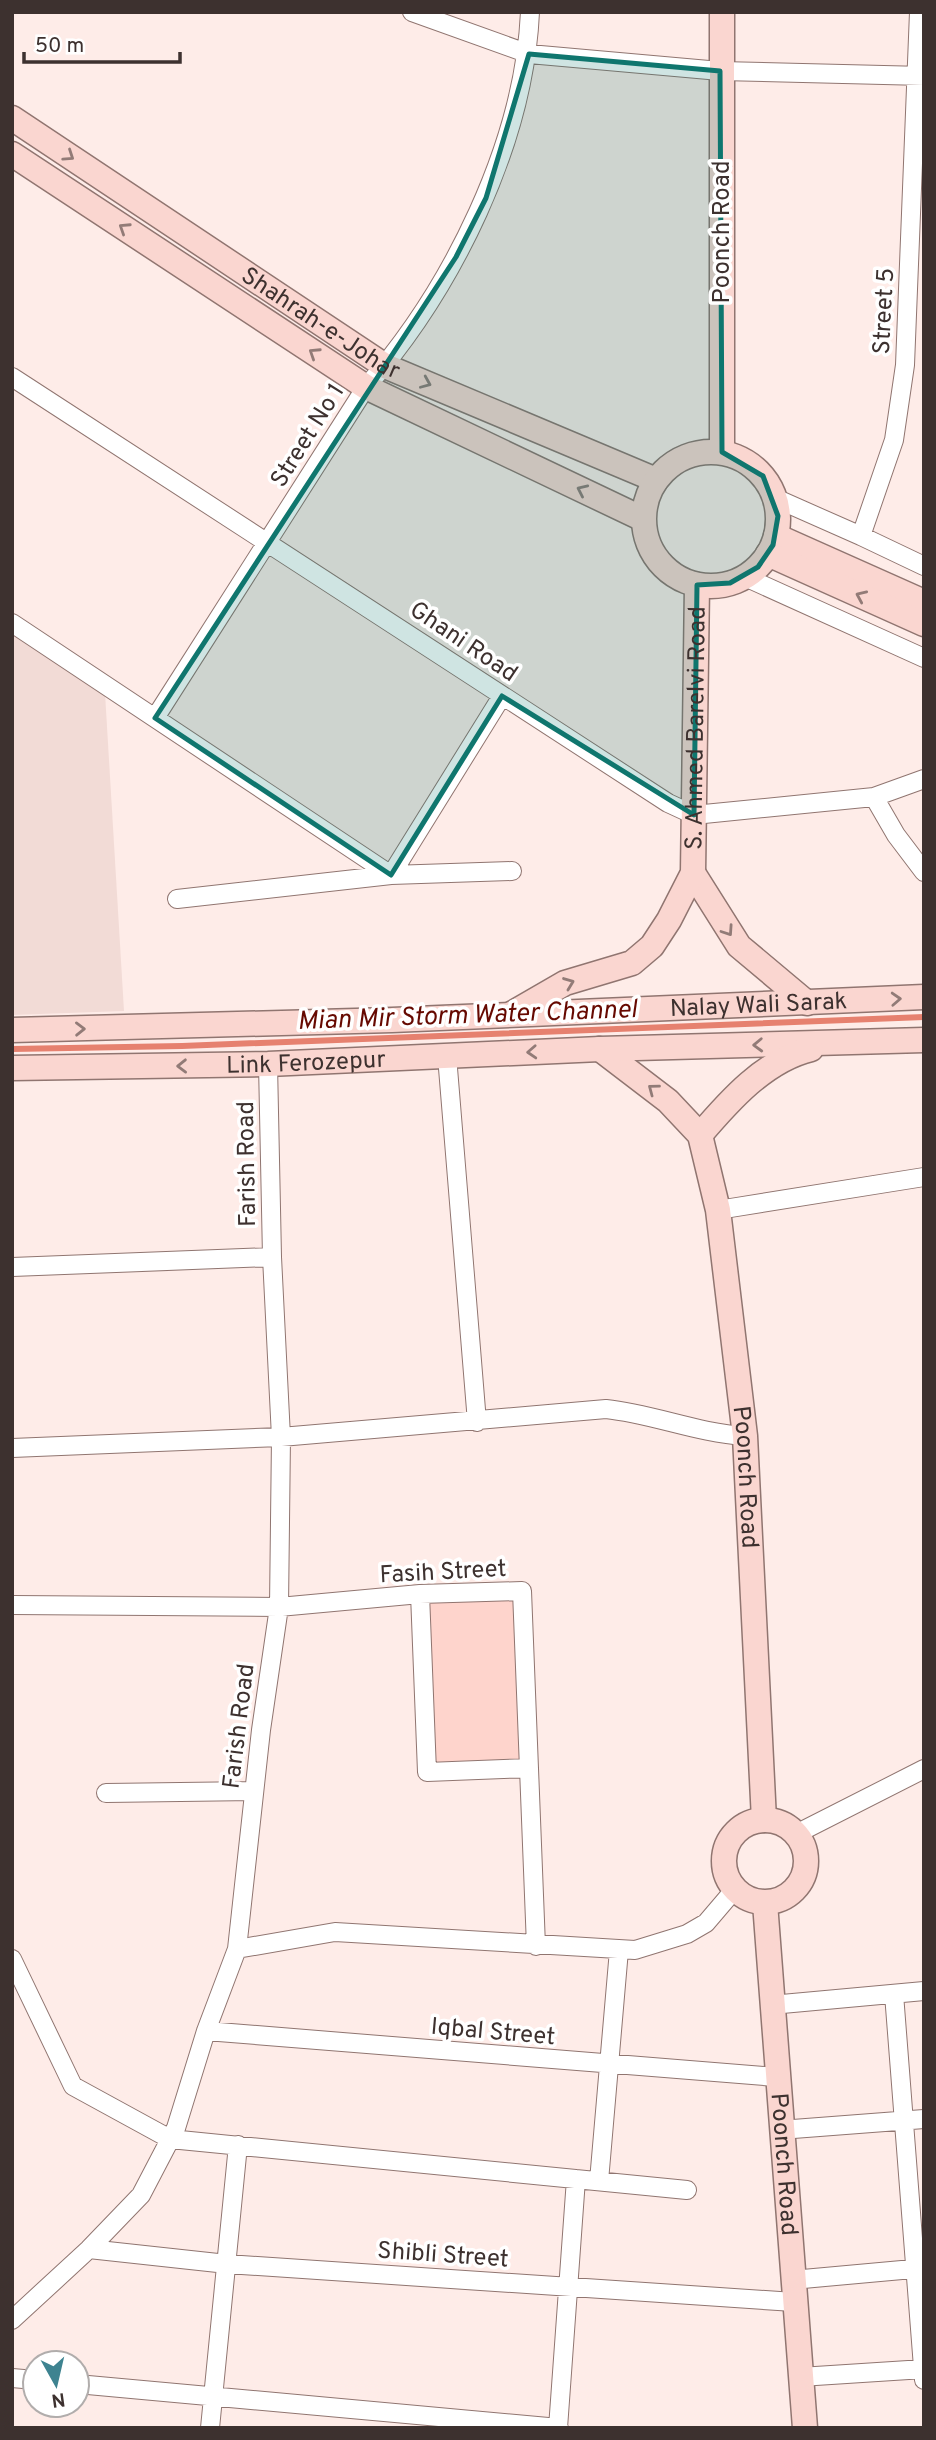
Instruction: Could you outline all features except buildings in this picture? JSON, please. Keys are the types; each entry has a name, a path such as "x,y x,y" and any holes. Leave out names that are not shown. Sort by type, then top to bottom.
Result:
{"main road":[{"name":"Poonch Road","path":"722,12 722,452"},
{"name":"Shahrah-e-Johar","path":"12,118 385,366 656,480"},
{"name":"Shahrah-e-Johar","path":"12,154 366,387 643,519"},
{"path":"703,452 722,452 745,461 763,477 775,498 778,516 772,545 745,577 722,585 697,584 676,576 659,562 648,542 643,519 647,498 656,480 669,466 685,457 703,452"},
{"path":"772,545 924,603"},
{"path":"772,545 924,624"},
{"name":"S. Ahmed Barelvi Road","path":"510,1015 565,983 632,962 652,946 669,920 692,873 697,584"},
{"name":"S. Ahmed Barelvi Road","path":"692,873 738,946 807,1003"},
{"name":"Nalay Wali Sarak","path":"510,1015 924,997"},
{"name":"Link Ferozepur","path":"12,1030 510,1015"},
{"name":"Nalay Wali Sarak","path":"600,1049 924,1040"},
{"path":"700,1136 728,1102 761,1074 798,1052 837,1043"},
{"name":"Poonch Road","path":"600,1049 668,1101 700,1136 718,1210 745,1436 764,1820"},
{"name":"Link Ferozepur","path":"12,1068 268,1064 600,1049"},
{"path":"764,1820 787,1826 796,1833 806,1858 805,1872 790,1894 765,1903 743,1897 734,1889 726,1876 723,1861 727,1845 742,1827 764,1820"},
{"name":"Poonch Road","path":"765,1903 780,2130 805,2428"}],"street":[{"path":"412,12 528,54 720,71 921,76"},
{"name":"Street No 1","path":"155,718 366,387 385,366 456,257 486,198 528,54 530,12"},
{"name":"Street 5","path":"861,536 894,440 905,365 921,76 919,12"},
{"name":"Ghani Road","path":"12,377 269,541 668,803 694,815"},
{"path":"775,498 924,566"},
{"path":"745,577 924,657"},
{"path":"12,623 391,875"},
{"path":"391,875 502,696"},
{"path":"694,815 874,797 924,779"},
{"path":"874,797 896,835 924,872"},
{"path":"177,899 391,875 512,871"},
{"path":"447,1056 477,1422"},
{"name":"Farish Road","path":"12,2320 89,2249 141,2195 176,2128 206,2031 237,1948 254,1791 279,1607 281,1437 272,1257 268,1064"},
{"path":"718,1210 924,1177"},
{"path":"12,1267 272,1257"},
{"path":"12,1448 281,1437 606,1409 631,1412 716,1434 745,1436"},
{"name":"Fasih Street","path":"12,1605 279,1607 420,1594 522,1591 536,1946"},
{"path":"420,1594 427,1772 529,1768"},
{"path":"796,1833 924,1769"},
{"path":"106,1793 254,1791"},
{"path":"237,1948 335,1932 635,1950 687,1934 706,1923 734,1889"},
{"path":"599,2181 619,1950"},
{"path":"12,1959 73,2086 170,2138 687,2190"},
{"path":"771,2005 924,1991"},
{"path":"894,1993 920,2269 924,2380"},
{"name":"Iqbal Street","path":"206,2031 609,2066 776,2077"},
{"path":"780,2130 924,2119"},
{"path":"211,2428 238,2145"},
{"path":"91,2385 559,2428 576,2179"},
{"name":"Shibli Street","path":"89,2249 227,2264 569,2286 793,2291 920,2269"},
{"path":"800,2377 923,2369"}],"highlighted area":[{"path":"529,54 720,71 722,452 763,476 778,516 773,545 758,567 730,583 697,585 694,815 502,696 391,875 155,718 456,257 486,198"}],"shaded area":[{"path":"12,630 105,693 124,1011 12,1015"},
{"path":"522,1591 529,1768 427,1772 420,1594"}],"waterway":[{"name":"Mian Mir Storm Water Channel","path":"12,1049 182,1046 924,1017"}]}
